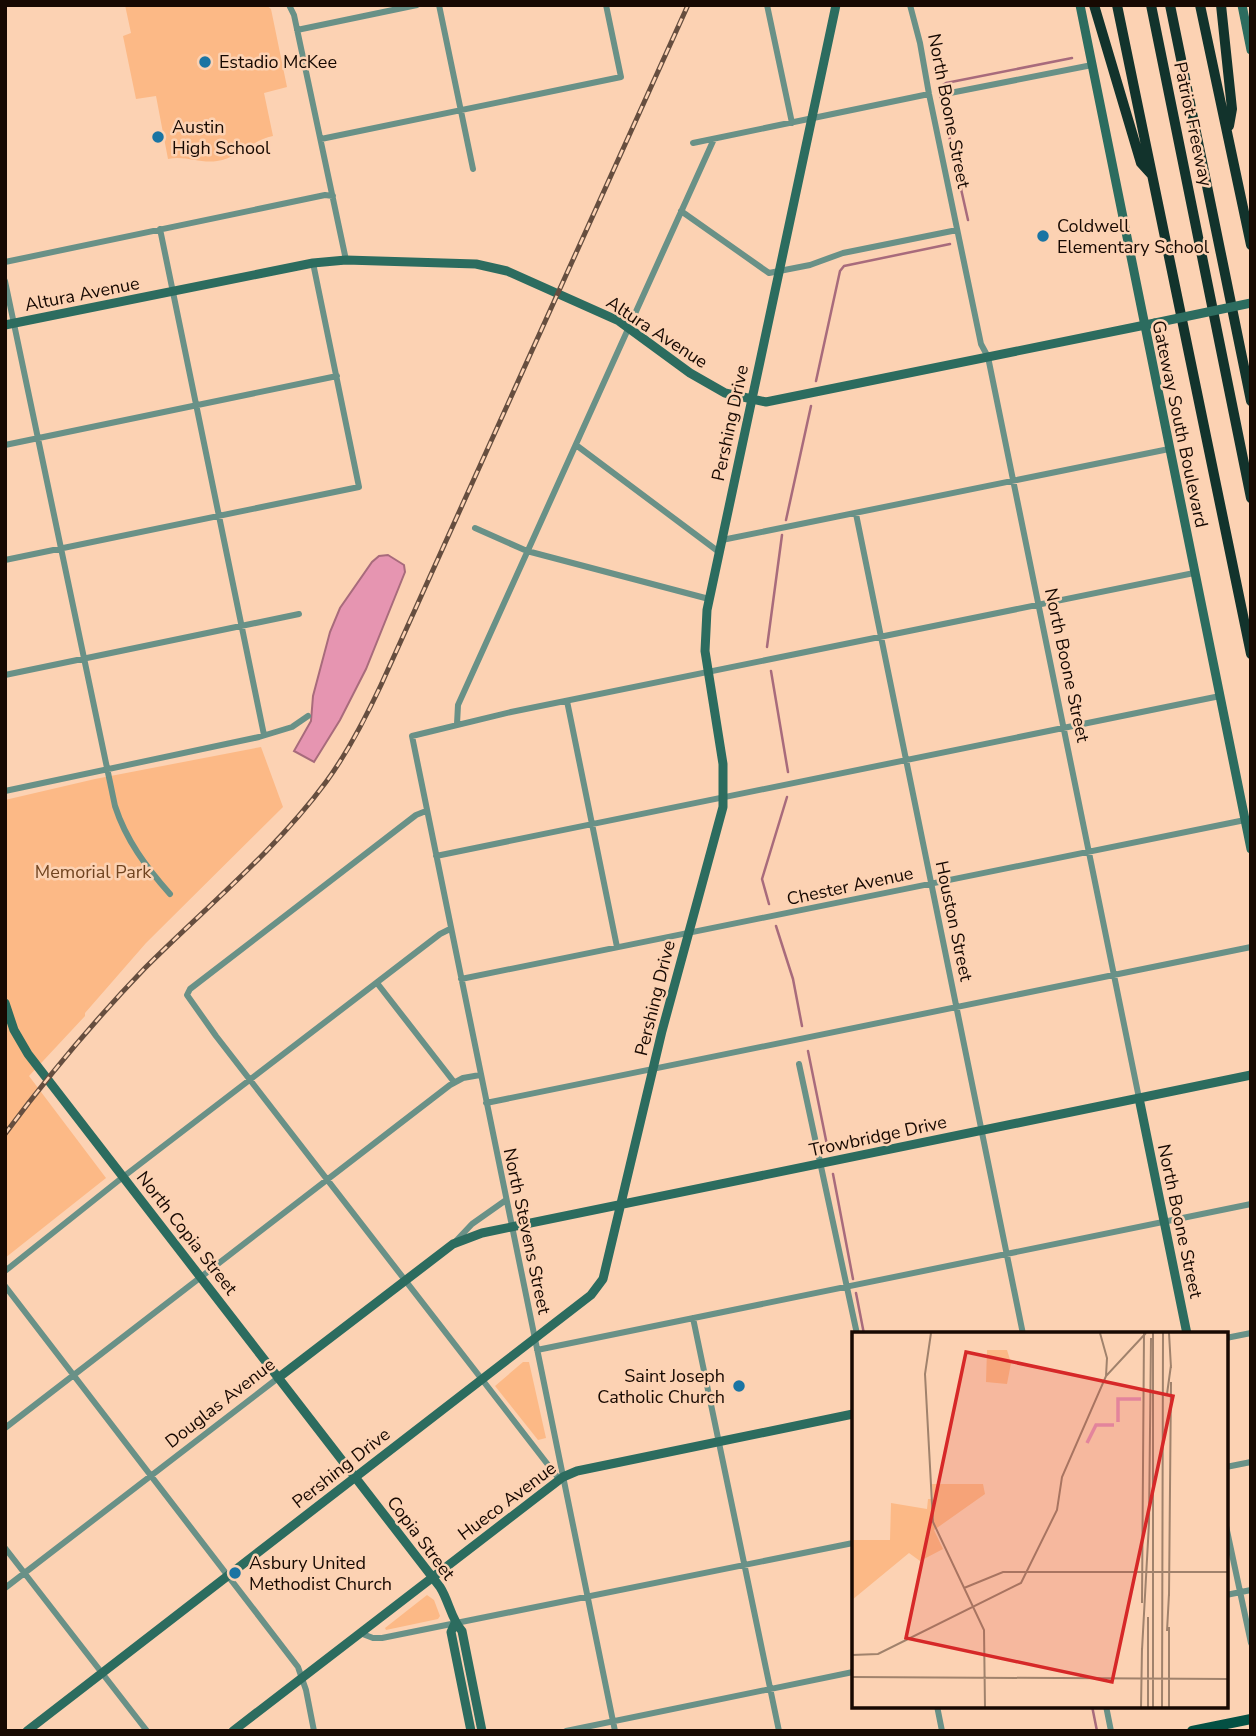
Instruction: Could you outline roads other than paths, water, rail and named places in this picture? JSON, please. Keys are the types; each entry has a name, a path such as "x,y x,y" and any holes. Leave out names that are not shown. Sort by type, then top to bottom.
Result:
{"highway":[{"path":"1094,5 1141,163 1152,175"},
{"path":"1117,5 1251,654"},
{"name":"Patriot Freeway","path":"1151,5 1251,498"},
{"name":"Patriot Freeway","path":"1170,5 1251,401"},
{"path":"1200,5 1251,245"},
{"path":"1221,5 1232,109 1228,132"}],"main road":[{"name":"Pershing Drive","path":"27,1731 534,1339 598,1288 607,1269 653,1069 719,825 723,797 723,764 708,672 705,634 709,599 836,5"},
{"name":"Gateway South Boulevard","path":"1080,5 1251,849"},
{"path":"1242,5 1251,50"},
{"name":"Altura Avenue","path":"10,324 313,263 346,260 476,264 516,275 609,316 710,386 725,393 778,401 1251,303"},
{"name":"North Copia Street","path":"5,1003 8,1021 28,1054 355,1477"},
{"name":"Trowbridge Drive","path":"512,1227 1251,1075"},
{"name":"North Boone Street","path":"1139,1098 1187,1332"},
{"name":"Douglas Avenue","path":"278,1378 453,1244 482,1233 512,1227"},
{"name":"Hueco Avenue","path":"233,1731 561,1478 576,1471 852,1414"},
{"name":"Copia Street","path":"355,1477 446,1597 455,1623 462,1631 482,1731"},
{"name":"Copia Street","path":"455,1623 451,1632 471,1731"},
{"path":"1192,1731 1251,1719"}],"street":[{"path":"289,5 298,30 346,260"},
{"path":"298,30 417,5"},
{"path":"439,5 473,169"},
{"path":"321,139 621,77 606,5"},
{"path":"767,5 792,123"},
{"name":"North Boone Street","path":"910,5 981,344 988,358 1139,1098"},
{"path":"950,93 1092,65"},
{"path":"693,143 929,94"},
{"path":"714,139 458,705 457,724 1194,573"},
{"path":"5,262 325,195 333,196"},
{"path":"681,211 764,272 779,272 810,265 843,253 957,230"},
{"path":"160,229 264,735"},
{"path":"5,560 359,487 313,263"},
{"path":"5,281 10,324 38,438 115,806 129,840 170,894"},
{"path":"5,445 337,376"},
{"path":"576,445 719,552"},
{"path":"722,540 1169,449"},
{"name":"Houston Street","path":"856,514 1023,1332"},
{"path":"475,528 527,551 709,599"},
{"path":"5,675 299,614"},
{"path":"436,856 1220,696"},
{"path":"567,701 618,947"},
{"path":"5,791 264,735 292,727 308,716"},
{"name":"North Stevens Street","path":"457,724 412,736 561,1478 615,1731"},
{"path":"426,811 416,815 201,981 187,995 405,1280 561,1478"},
{"name":"Chester Avenue","path":"461,979 1245,820"},
{"path":"5,1271 123,1177 450,929"},
{"path":"486,1103 1251,947"},
{"path":"377,983 454,1082"},
{"path":"799,1064 856,1332"},
{"path":"5,1428 454,1082 480,1075"},
{"name":"Douglas Avenue","path":"453,1244 472,1224 506,1200"},
{"path":"537,1350 1251,1204"},
{"path":"5,1286 298,1667 314,1731"},
{"path":"693,1318 779,1731"},
{"path":"1228,1338 1251,1333"},
{"name":"Douglas Avenue","path":"5,1588 278,1378"},
{"path":"1228,1467 1251,1462"},
{"path":"1228,1535 1251,1643"},
{"path":"360,1633 382,1638 852,1543"},
{"path":"5,1548 147,1731"},
{"path":"1228,1595 1251,1590"},
{"path":"566,1731 852,1672"},
{"path":"937,1708 942,1731"},
{"path":"1106,1708 1111,1731"}],"waterway":[{"path":"968,220 939,91 941,86 1072,58"},
{"path":"816,381 840,271 844,266 950,244"},
{"path":"786,520 811,406"},
{"path":"767,647 782,535"},
{"path":"771,671 788,772"},
{"path":"769,904 762,879 787,797"},
{"path":"776,926 793,979 802,1026"},
{"path":"808,1051 828,1150"},
{"path":"833,1174 853,1279"},
{"path":"856,1293 864,1332"},
{"path":"1092,1708 1097,1731"}],"railway":[{"path":"5,1134 72,1049 126,988 285,832 326,782 349,747 381,685 688,5"}],"place":[{"name":"Estadio McKee","path":"205,62"},
{"name":"Austin High School","path":"158,137"},
{"name":"Coldwell Elementary School","path":"1043,236"},
{"name":"Saint Joseph Catholic Church","path":"739,1386"},
{"name":"Asbury United Methodist Church","path":"235,1573"}],"park label":[{"name":"Memorial Park","path":"93,872"}]}
